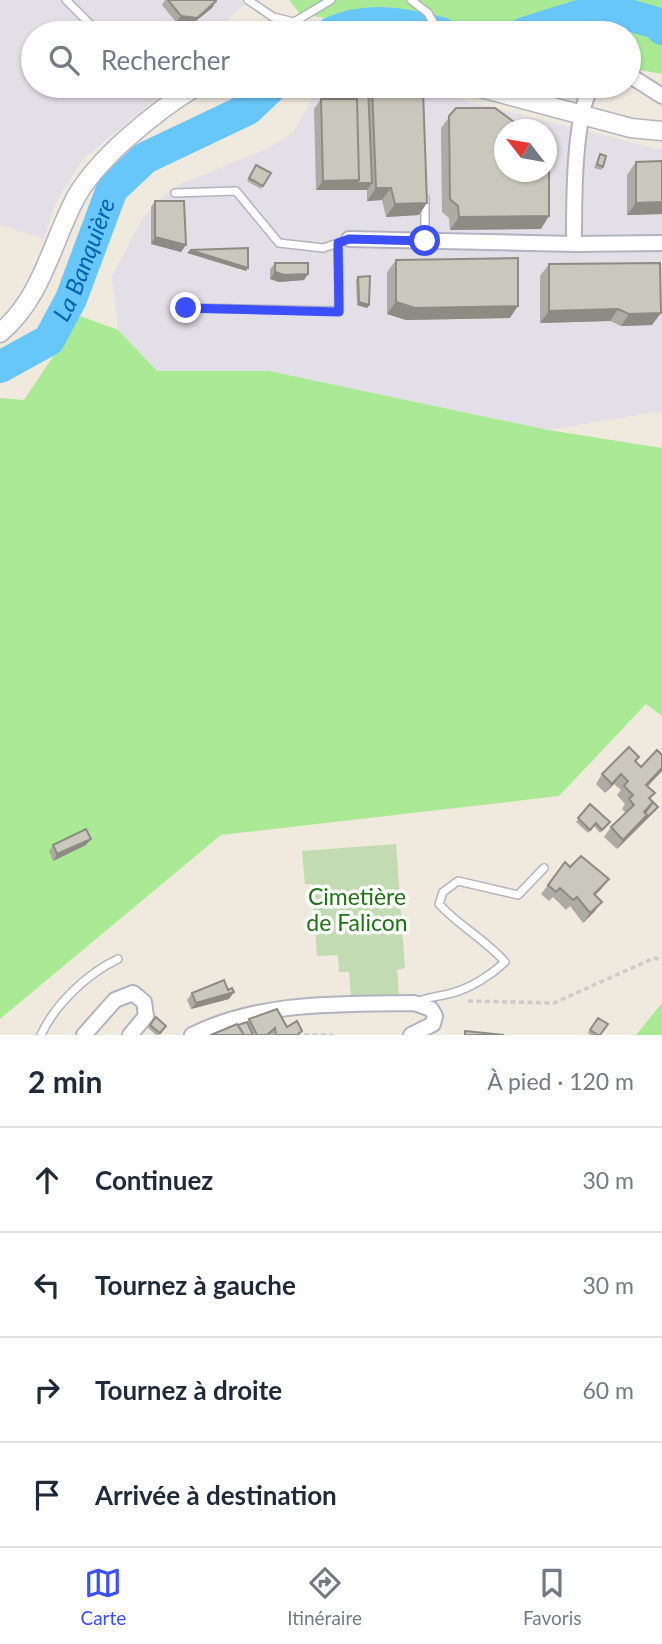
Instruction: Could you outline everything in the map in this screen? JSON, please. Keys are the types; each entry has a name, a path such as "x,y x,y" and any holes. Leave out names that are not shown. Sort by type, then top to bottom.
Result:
{"street":[{"path":"641,83 662,96"},
{"path":"0,333 24,307 41,281 68,213 86,180 102,161 182,98"},
{"path":"520,98 631,128 662,131"},
{"path":"574,244 573,179 586,98"},
{"path":"343,241 662,243"},
{"path":"84,1035 115,1000 133,993 144,1002 146,1016 130,1035"},
{"path":"192,1035 221,1020 268,1009 414,1003 431,1009 435,1016 427,1029 411,1035"}],"lane":[{"path":"66,0 87,21"},
{"path":"248,0 273,17 289,21 331,0"},
{"path":"411,0 428,13 432,21"},
{"path":"424,186 425,241"},
{"path":"175,193 236,191 279,243 323,248 343,241 339,312 186,308"},
{"path":"414,1003 426,997 453,993 491,974 505,962 495,950 456,922 439,904 443,892 458,881 518,895 544,868"},
{"path":"41,1035 64,1001 104,966 118,959"}],"path":[{"path":"453,993 470,1002 554,1003 654,958 662,960"},
{"path":"304,1035 333,1035"}],"shaded area":[{"path":"0,0 249,0 227,21 21,21 21,98 157,98 83,159 55,204 44,239 0,225"},
{"path":"312,98 455,98 538,119 494,119 494,182 557,182 557,124 662,150 662,411 548,430 269,371 156,371 118,330 112,276 144,216 171,188 264,150 293,133"}],"green space":[{"path":"289,0 662,0 662,74 641,70 641,21 343,21 300,14"},
{"path":"80,316 118,330 157,371 269,371 548,430 662,448 662,716 646,704 559,796 221,835 0,1019 0,398 24,400"},
{"name":"Cimetière de Falicon","path":"396,844 405,968 397,970 399,995 351,998 349,972 339,972 338,955 317,956 312,884 305,884 302,851"},
{"path":"662,1003 662,1035 636,1035"}],"building":[{"path":"168,0 216,1 197,18 181,16"},
{"path":"368,98 372,183 357,183 355,99"},
{"path":"372,98 423,98 427,203 395,204 391,188 376,188"},
{"path":"321,99 357,99 359,180 323,181"},
{"path":"456,108 495,108 510,119 494,119 494,182 549,182 549,216 459,217 458,206 450,199 449,116"},
{"path":"600,154 606,156 603,167 597,164"},
{"path":"662,161 662,202 636,203 636,162"},
{"path":"256,165 271,173 263,186 249,178"},
{"path":"155,201 184,201 186,245 155,237"},
{"path":"248,248 248,268 190,250"},
{"path":"518,258 518,306 415,308 396,302 396,260"},
{"path":"275,263 308,263 308,274 284,275 275,272"},
{"path":"660,263 661,313 629,314 618,309 549,311 549,264"},
{"path":"370,276 369,305 359,302 358,277"},
{"path":"629,747 639,757 635,761 641,767 657,750 662,755 662,768 646,785 655,793 649,798 653,802 644,812 647,815 623,840 611,827 634,805 629,799 633,795 624,786 628,781 621,774 612,784 602,774"},
{"path":"653,802 658,807 643,821 647,815 645,813"},
{"path":"590,804 610,822 602,830 596,823 590,830 578,818"},
{"path":"86,829 91,839 57,854 53,845"},
{"path":"581,856 609,879 594,894 602,902 590,913 577,897 573,900 560,888 556,892 548,885 565,862 570,867"},
{"path":"224,980 228,990 232,988 234,992 196,1003 192,993"},
{"path":"277,1009 287,1027 297,1021 302,1031 297,1035 276,1035 275,1028 267,1035 257,1035 249,1019"},
{"path":"156,1017 166,1026 160,1033 150,1025"},
{"path":"598,1018 608,1024 600,1035 590,1030"},
{"path":"247,1022 253,1035 244,1035 238,1025"},
{"path":"237,1024 244,1035 211,1035"},
{"path":"465,1031 504,1035 465,1035"}],"waterway":[{"name":"La Banquière","path":"562,21 604,8 660,24 662,29"},
{"name":"La Banquière","path":"0,367 49,340 71,299 112,189 145,158 248,109 259,98"}],"route":[{"path":"186,308 339,312 338,243 349,239 425,241"}]}
